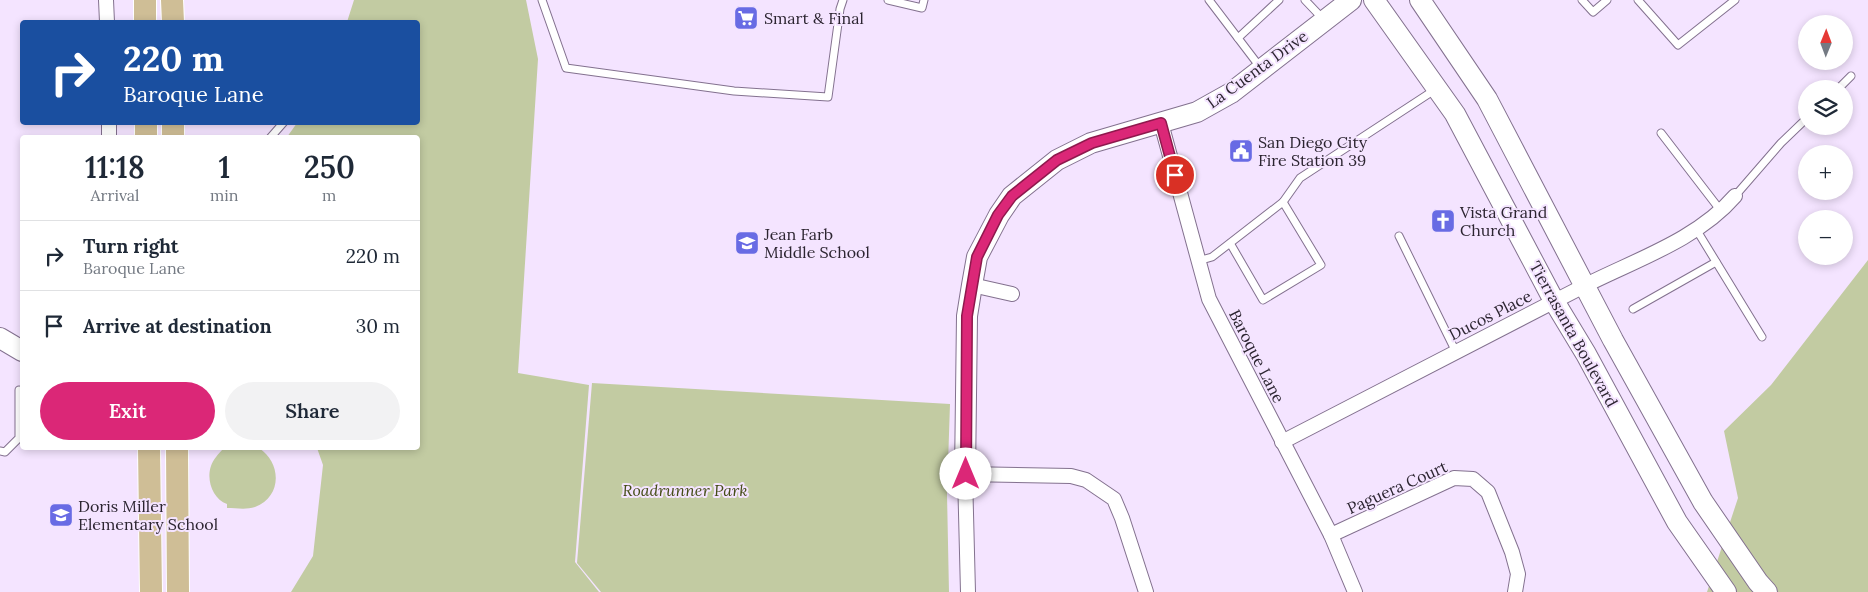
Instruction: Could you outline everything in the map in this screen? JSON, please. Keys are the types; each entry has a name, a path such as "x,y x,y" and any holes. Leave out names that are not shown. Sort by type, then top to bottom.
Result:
{"main road":[{"path":"145,0 145,20"},
{"path":"172,0 173,20"},
{"name":"La Cuenta Drive","path":"966,474 967,316 972,285 977,257 998,215 1012,196 1057,160 1092,143 1197,112 1230,93 1351,0"},
{"name":"Tierrasanta Boulevard","path":"1374,0 1454,114 1554,301 1586,354 1677,522 1726,592"},
{"name":"Tierrasanta Boulevard","path":"1420,0 1487,99 1613,340 1703,502 1758,582 1767,592"},
{"path":"0,338 20,350"},
{"path":"149,450 151,592"},
{"path":"177,450 178,592"}],"street":[{"path":"106,0 107,20"},
{"name":"Baroque Lane","path":"1161,123 1209,299 1331,535 1355,592"},
{"name":"Ducos Place","path":"1282,442 1585,285 1671,244 1722,212 1735,196"},
{"path":"972,285 1012,294"},
{"path":"966,474 1070,476 1086,480 1114,500 1122,518 1146,592"},
{"name":"La Cuenta Drive","path":"966,474 968,592"},
{"name":"Paguera Court","path":"1331,535 1454,478 1473,479 1488,492 1512,552 1518,574 1515,592"}],"lane":[{"path":"542,0 566,68 734,91 828,97 840,9 843,0"},
{"path":"888,0 922,8 924,0"},
{"path":"1208,0 1261,69"},
{"path":"1238,38 1279,0"},
{"path":"1305,0 1324,20"},
{"path":"1582,0 1593,12 1607,0"},
{"path":"1638,0 1678,46 1735,0"},
{"path":"1847,80 1851,76"},
{"path":"1198,261 1212,257 1283,202 1300,178 1437,88"},
{"path":"273,135 281,125"},
{"path":"1735,196 1781,143 1798,127"},
{"path":"1662,133 1722,212"},
{"path":"1230,243 1262,300 1321,265 1283,202"},
{"path":"1696,228 1762,337"},
{"path":"1399,236 1456,352"},
{"path":"1633,308 1716,262"},
{"path":"0,452 5,452 19,438 19,390"}],"green space":[{"path":"354,0 526,0 538,59 518,373 589,385 575,562 599,592 291,592 313,556 323,465 318,450 420,450 420,135 288,135 296,125 420,125 420,20 348,20"},
{"path":"1868,260 1868,592 1707,592 1738,498 1724,431 1771,385"},
{"name":"Roadrunner Park","path":"592,383 950,404 947,494 949,592 601,592 577,563"},
{"path":"222,450 262,450 267,454 272,462 276,479 270,496 264,502 252,508 227,508 227,504 222,502 214,493 210,483 211,466"}],"place":[{"name":"Smart & Final","path":"746,18"},
{"name":"San Diego City Fire Station 39","path":"1241,151"},
{"name":"Vista Grand Church","path":"1443,221"},
{"name":"Jean Farb Middle School","path":"747,243"},
{"name":"Doris Miller Elementary School","path":"61,515"}],"route":[{"path":"966,474 967,316 977,257 998,215 1012,196 1057,160 1092,143 1161,123 1175,175"}]}
